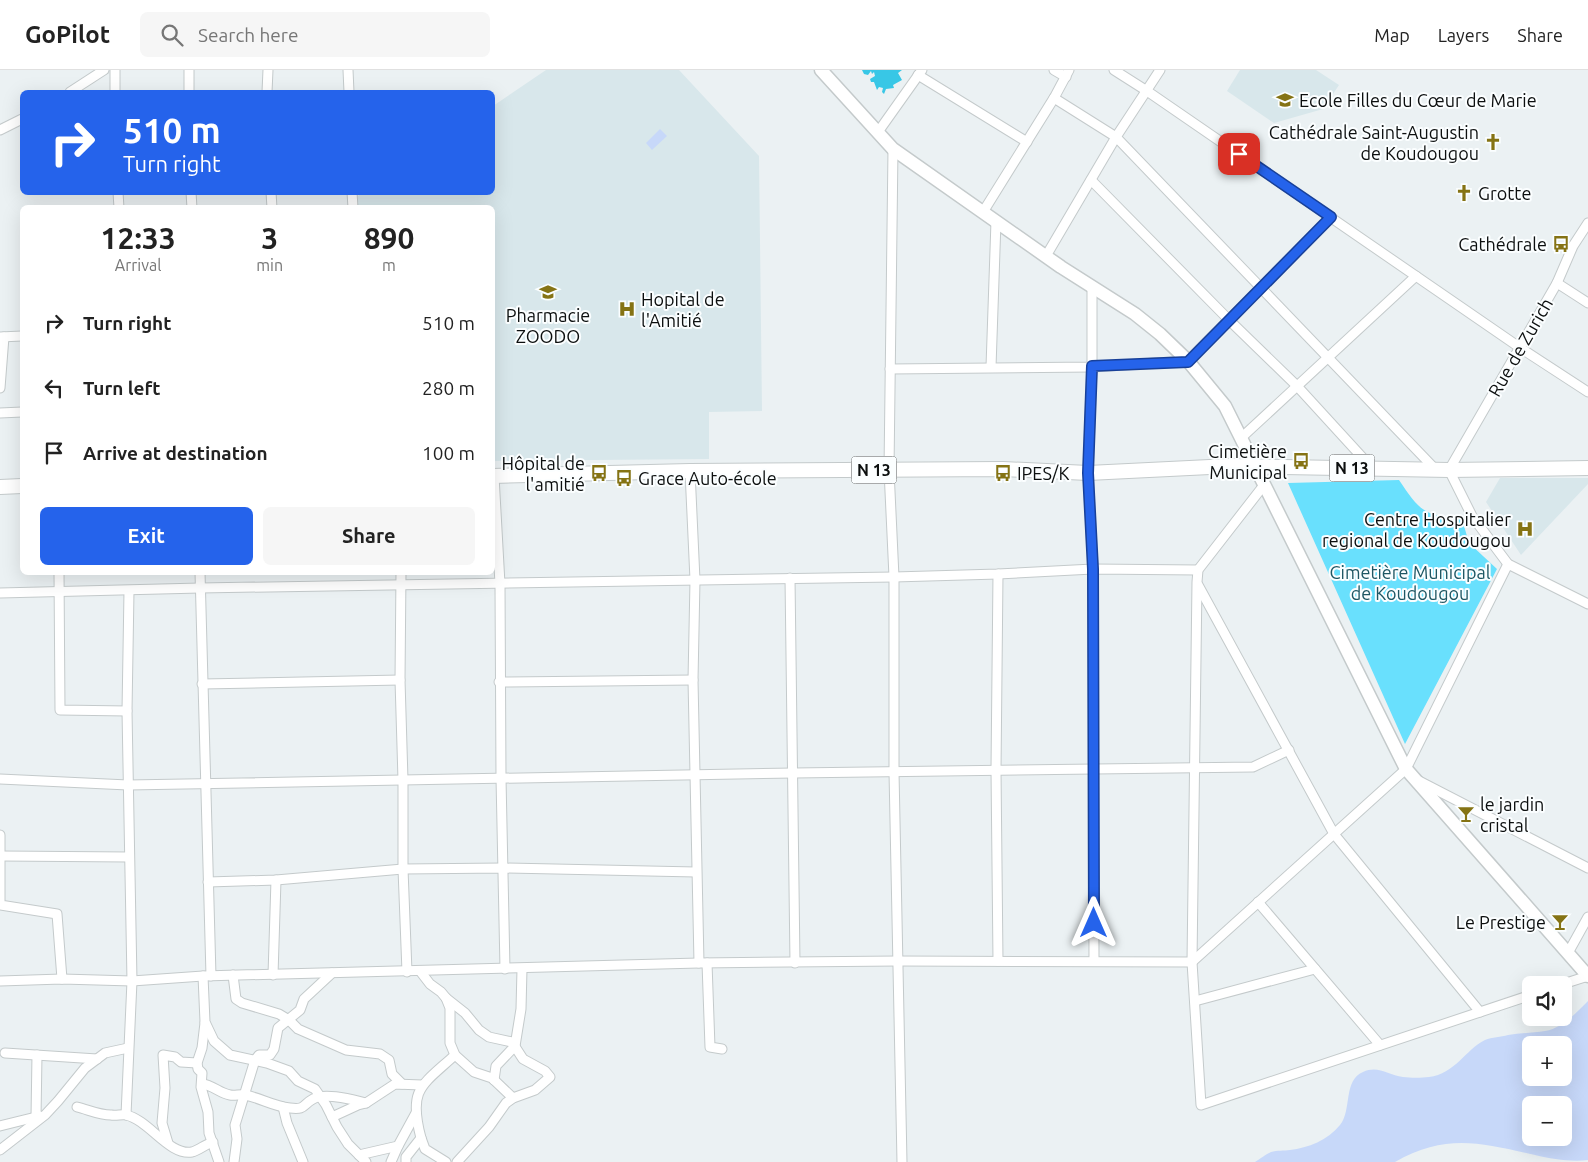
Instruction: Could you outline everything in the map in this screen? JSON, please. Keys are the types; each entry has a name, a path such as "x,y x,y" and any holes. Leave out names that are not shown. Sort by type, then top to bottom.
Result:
{"main road":[{"name":"N 13","path":"495,476 690,471 1003,469 1088,473 1230,466 1442,470 1588,468"},
{"path":"0,487 20,486"}],"street":[{"path":"73,90 104,70"},
{"path":"114,70 115,90"},
{"path":"189,70 189,90"},
{"path":"267,90 268,70"},
{"path":"348,70 349,90"},
{"path":"822,70 893,149 996,222 1135,314 1160,334 1188,362 1225,406 1410,774 1588,976 1572,981"},
{"path":"983,212 1068,74 1054,70"},
{"path":"1114,70 1519,347 1588,392"},
{"path":"1046,256 1116,137 1160,70"},
{"path":"878,132 920,73 1027,142"},
{"path":"1054,98 1116,137 1328,357 1442,470 1472,516 1508,564 1588,604"},
{"path":"0,130 20,120"},
{"path":"893,149 889,470 894,577 894,772 902,1162"},
{"path":"1091,180 1296,386 1372,468"},
{"path":"890,370 1188,362 1331,217"},
{"path":"991,367 996,222"},
{"name":"Rue de Zurich","path":"1442,470 1557,283 1573,246 1588,223"},
{"path":"1241,438 1416,276"},
{"path":"1557,283 1588,303"},
{"path":"1092,287 1092,366 1088,473 1093,569 1094,961"},
{"path":"0,388 2,337 20,336"},
{"path":"0,413 20,412"},
{"path":"690,471 695,580 693,680 696,872 710,1048 722,1049"},
{"path":"1264,484 1198,570 1192,962 1201,1105 1522,998"},
{"path":"495,507 500,584 499,682 505,970"},
{"path":"0,980 132,981 233,975 505,970 703,963 898,961 1192,962 1334,834 1410,774 1508,564"},
{"path":"0,593 894,577 1093,569 1198,570"},
{"path":"998,574 996,770 998,961"},
{"path":"59,575 60,710 127,711"},
{"path":"200,575 208,882 205,1022 202,1048 197,1063 198,1069 202,1073 209,1133 219,1162"},
{"path":"401,575 400,680 403,869 407,972"},
{"path":"790,578 795,963"},
{"path":"1197,582 1334,834 1480,1012"},
{"path":"126,1115 132,981 127,711 129,591"},
{"path":"202,684 400,680"},
{"path":"499,682 693,680"},
{"path":"0,779 128,784 1254,767 1288,750"},
{"path":"1410,774 1588,868"},
{"path":"0,835 0,905 57,914 62,979"},
{"path":"1,856 129,858"},
{"path":"208,882 276,880 403,869 503,868 696,872"},
{"path":"273,975 276,880"},
{"path":"1258,902 1380,1045"},
{"path":"1568,953 1588,917"},
{"path":"494,1080 496,1066 515,1046 521,1010 522,969"},
{"path":"1195,1001 1315,969"},
{"path":"420,971 430,984 465,1013 484,1033 489,1037 512,1042 523,1060 545,1071 550,1077 535,1090 513,1098 506,1103 489,1127 457,1162"},
{"path":"234,1162 237,1139 235,1124 255,1060 259,1055 270,1055 274,1049 278,1028 300,1010 304,999 332,973"},
{"path":"233,975 236,999 242,1003 279,1014 298,1029 346,1050 380,1054 389,1060 392,1074 402,1084"},
{"path":"446,998 450,1008 450,1043 455,1055 474,1072 494,1080 513,1098"},
{"path":"205,1022 214,1041 230,1055 255,1060 289,1071 298,1081 315,1089 348,1144 366,1162"},
{"path":"0,1150 58,1101 85,1068 105,1053 128,1048"},
{"path":"4,1053 97,1059"},
{"path":"37,1055 41,1116"},
{"path":"168,1143 162,1123 165,1088 163,1055 175,1056 181,1062 197,1063"},
{"path":"446,1162 425,1149 416,1120 416,1101 422,1085 455,1055"},
{"path":"202,1084 211,1085 217,1090 230,1095 244,1095 274,1106 302,1108 313,1099 328,1096 366,1104"},
{"path":"332,1117 358,1105 366,1104 395,1084 422,1085"},
{"path":"77,1106 99,1114 126,1115 143,1123 168,1143 187,1152 194,1152 213,1142"},
{"path":"283,1107 287,1123 303,1162"},
{"path":"391,1162 416,1112"},
{"path":"0,1126 41,1116"},
{"path":"406,1162 406,1157 421,1138"},
{"path":"359,1155 398,1146"}],"shaded area":[{"name":"Hopital de l'Amitié","path":"546,70 679,70 759,156 762,411 709,412 709,459 495,461 495,205 358,205 358,196 495,195 495,105"},
{"path":"862,70 902,70 898,73 902,80 893,85 894,88 886,89 884,94 882,92 883,88 879,87 877,90 874,82 871,82 870,79 875,76 874,72 872,74 871,71 868,75 864,74"},
{"name":"Ecole Filles du Cœur de Marie","path":"1240,70 1316,70 1339,85 1323,109 1274,123 1227,91"},
{"path":"660,129 667,136 652,150 646,143"},
{"name":"Centre Hospitalier regional de Koudougou","path":"1500,478 1588,478 1588,484 1521,555 1486,502"},
{"path":"1588,1001 1588,1160 1555,1159 1480,1144 1464,1143 1431,1147 1395,1162 1255,1162 1271,1152 1304,1147 1330,1135 1344,1119 1350,1089 1357,1076 1363,1072 1378,1070 1413,1078 1438,1075 1453,1067 1485,1040 1508,1035 1540,1032 1559,1026 1572,1026 1572,1016"}],"green space":[{"name":"Cimetière Municipal de Koudougou","path":"1399,480 1412,498 1424,510 1439,516 1462,519 1469,543 1497,569 1405,744 1288,483"}],"place":[{"name":"Ecole Filles du Cœur de Marie","path":"1285,100"},
{"name":"Cathédrale Saint-Augustin de Koudougou","path":"1493,142"},
{"name":"Grotte","path":"1464,193"},
{"name":"Cathédrale","path":"1561,244"},
{"name":"Pharmacie ZOODO","path":"548,292"},
{"name":"Hopital de l'Amitié","path":"627,309"},
{"name":"Cimetière Municipal","path":"1301,461"},
{"name":"Hôpital de l'amitié","path":"599,473"},
{"name":"IPES/K","path":"1003,473"},
{"name":"Grace Auto-école","path":"624,478"},
{"name":"Centre Hospitalier regional de Koudougou","path":"1525,529"},
{"name":"le jardin cristal","path":"1466,814"},
{"name":"Le Prestige","path":"1560,922"}],"route":[{"path":"1094,923 1093,569 1088,473 1092,366 1188,362 1331,217 1239,154"}]}
